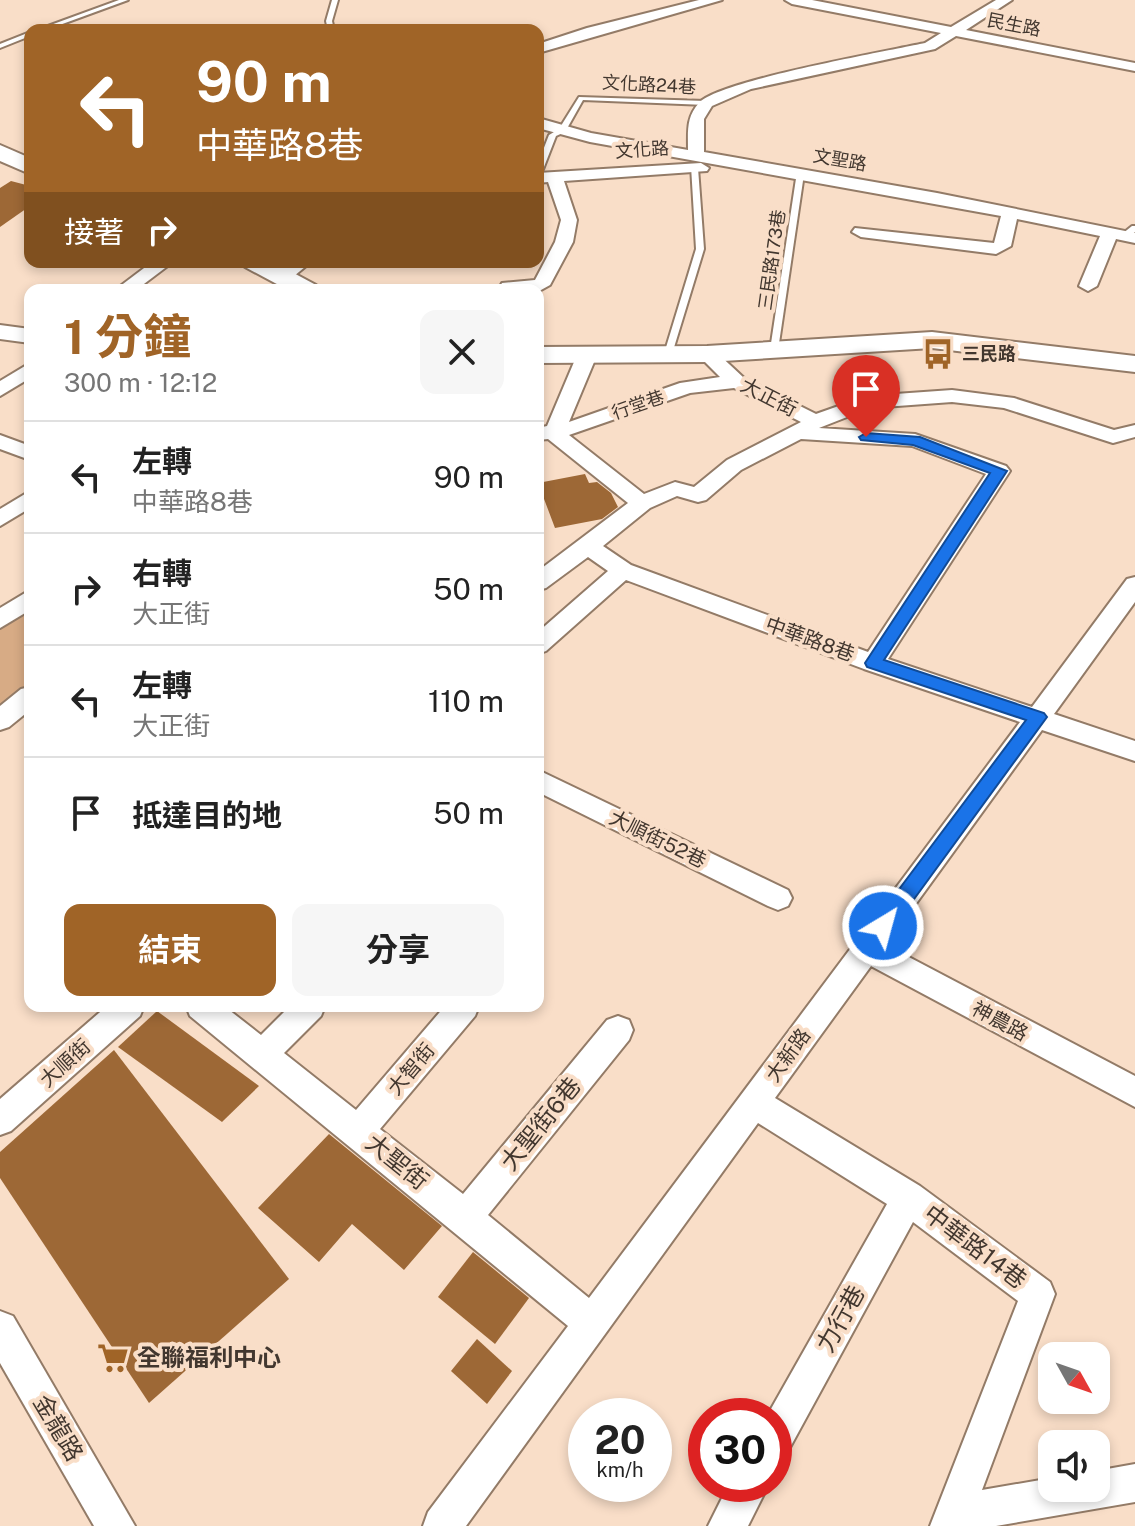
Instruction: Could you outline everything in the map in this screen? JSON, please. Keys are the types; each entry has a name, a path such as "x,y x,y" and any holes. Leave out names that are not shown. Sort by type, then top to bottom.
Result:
{"main road":[{"path":"0,152 24,163"},
{"path":"544,355 707,354 932,340 1135,364"}],"street":[{"path":"544,47 582,33 715,0"},
{"name":"民生路","path":"792,0 1135,67"},
{"path":"695,162 696,119 706,103 747,86 930,46 1005,0"},
{"name":"文聖路","path":"544,125 695,162 748,164 1126,234"},
{"name":"文化路","path":"544,176 695,162"},
{"path":"542,284 564,242 569,220 544,178"},
{"path":"861,232 1000,248 1010,213"},
{"path":"1088,286 1126,234"},
{"path":"133,284 155,268"},
{"path":"0,332 24,335"},
{"name":"大正街","path":"707,354 737,382 807,427 915,440 999,471 873,663"},
{"path":"587,355 546,433 642,503"},
{"path":"0,390 24,373"},
{"name":"行堂巷","path":"546,433 708,380 737,382"},
{"path":"544,578 642,503 675,489 698,495 734,465 807,427 867,402 952,396 1007,402 1113,437 1135,431"},
{"path":"0,441 24,451"},
{"name":"中華路8巷","path":"588,546 623,570 873,663 1135,751"},
{"path":"544,640 623,570"},
{"name":"大新路","path":"442,1526 1135,585"},
{"path":"0,620 24,602"},
{"path":"0,720 24,701"},
{"name":"大順街52巷","path":"544,783 778,898"},
{"name":"神農路","path":"866,949 1133,1084"},
{"name":"大順街","path":"0,1120 122,1012"},
{"name":"大聖街","path":"208,1012 590,1321"},
{"path":"262,1055 304,1012"},
{"name":"大智街","path":"358,1131 459,1012"},
{"name":"大聖街6巷","path":"465,1217 618,1030"},
{"name":"中華路14巷","path":"753,1102 908,1198 1038,1294 952,1520"},
{"name":"力行巷","path":"792,1407 908,1198"},
{"name":"金龍路","path":"0,1329 116,1526"},
{"name":"中華路14巷","path":"952,1520 1135,1483"},
{"path":"727,1526 740,1502"}],"lane":[{"path":"57,24 125,0"},
{"path":"330,24 335,0"},
{"path":"0,46 24,36"},
{"name":"文化路24巷","path":"562,130 581,98 706,103"},
{"path":"544,172 553,135 562,130"},
{"path":"668,354 700,249 695,162"},
{"name":"三民路173巷","path":"774,350 800,174"}],"shaded area":[{"path":"24,603 24,700 0,720 0,621"}],"building":[{"path":"11,181 24,184 24,210 0,227 0,188"},
{"path":"585,474 589,483 597,482 611,493 618,507 602,519 555,528 544,499 544,482"},
{"path":"158,1012 259,1086 222,1122 118,1047"},
{"path":"114,1050 289,1279 149,1403 0,1178 0,1152"},
{"path":"329,1134 442,1226 404,1270 352,1224 319,1262 258,1208"},
{"path":"473,1252 529,1298 495,1344 438,1297"},
{"path":"477,1339 512,1371 487,1404 451,1371"}],"place":[{"name":"三民路","path":"938,354"},
{"name":"全聯福利中心","path":"113,1358"}],"route":[{"path":"866,437 915,440 999,471 873,663 1038,717 883,926"}]}
